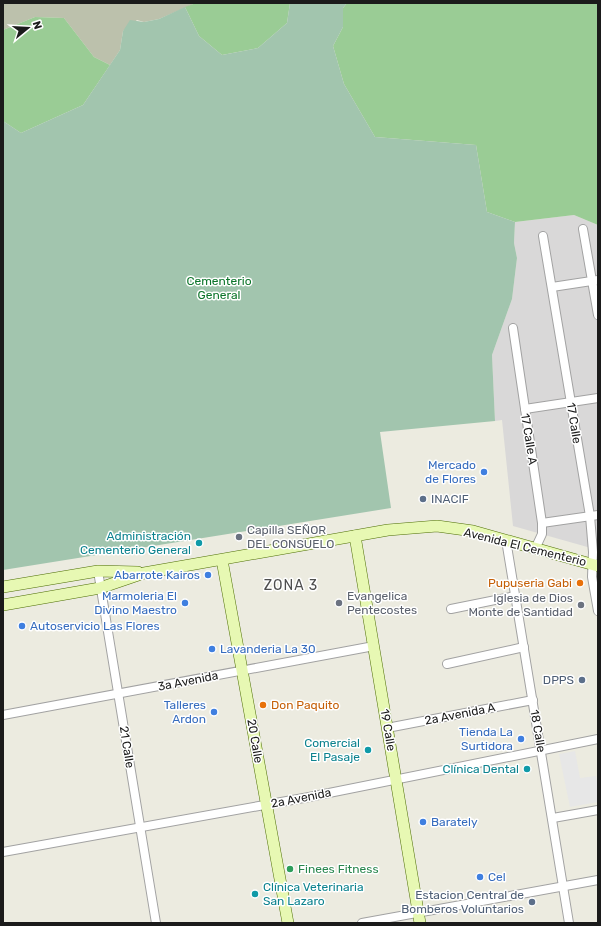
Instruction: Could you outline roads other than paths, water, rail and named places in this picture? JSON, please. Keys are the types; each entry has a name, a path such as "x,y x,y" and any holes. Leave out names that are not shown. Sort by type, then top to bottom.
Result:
{"main road":[{"name":"Avenida El Cementerio","path":"3,605 100,588 144,573 388,530 437,526 473,531 595,565"},
{"name":"19 Calle","path":"355,536 419,918"},
{"name":"20 Calle","path":"222,560 288,923"},
{"name":"Avenida El Cementerio","path":"3,587 98,571 144,573"}],"street":[{"path":"584,229 595,281 598,315"},
{"name":"17 Calle","path":"543,236 571,402 594,515 595,565 592,577 598,611"},
{"path":"552,287 595,281"},
{"name":"17 Calle A","path":"513,328 542,523 542,534 535,549"},
{"path":"525,409 598,398"},
{"path":"542,523 594,515"},
{"name":"18 Calle","path":"506,540 570,923"},
{"name":"21 Calle","path":"98,571 156,923"},
{"path":"451,608 515,596"},
{"name":"3a Avenida","path":"3,715 374,646"},
{"path":"447,664 524,647"},
{"name":"2a Avenida A","path":"387,728 532,700"},
{"name":"2a Avenida","path":"3,852 396,780 598,739"},
{"path":"553,818 598,810"},
{"path":"362,923 419,918 598,880"}],"place":[{"name":"Mercado de Flores","path":"484,472"},
{"name":"INACIF","path":"423,499"},
{"name":"Capilla SEÑOR DEL CONSUELO","path":"239,537"},
{"name":"Administración Cementerio General","path":"199,543"},
{"name":"Abarrote Kairos","path":"208,575"},
{"name":"Pupuseria Gabi","path":"580,583"},
{"name":"Marmoleria El Divino Maestro","path":"185,603"},
{"name":"Evangelica Pentecostes","path":"339,603"},
{"name":"Iglesia de Dios Monte de Santidad","path":"581,605"},
{"name":"Autoservicio Las Flores","path":"22,626"},
{"name":"Lavanderia La 30","path":"212,649"},
{"name":"DPPS","path":"582,680"},
{"name":"Don Paquito","path":"263,705"},
{"name":"Talleres Ardon","path":"214,712"},
{"name":"Tienda La Surtidora","path":"521,739"},
{"name":"Comercial El Pasaje","path":"368,750"},
{"name":"Clínica Dental","path":"527,769"},
{"name":"Barately","path":"423,822"},
{"name":"Finees Fitness","path":"290,869"},
{"name":"Cel","path":"480,877"},
{"name":"Clínica Veterinaria San Lazaro","path":"255,894"},
{"name":"Estacion Central de Bomberos Voluntarios","path":"532,902"}],"district":[{"name":"ZONA 3","path":"291,585"}],"park label":[{"name":"Cementerio General","path":"219,288"}]}
